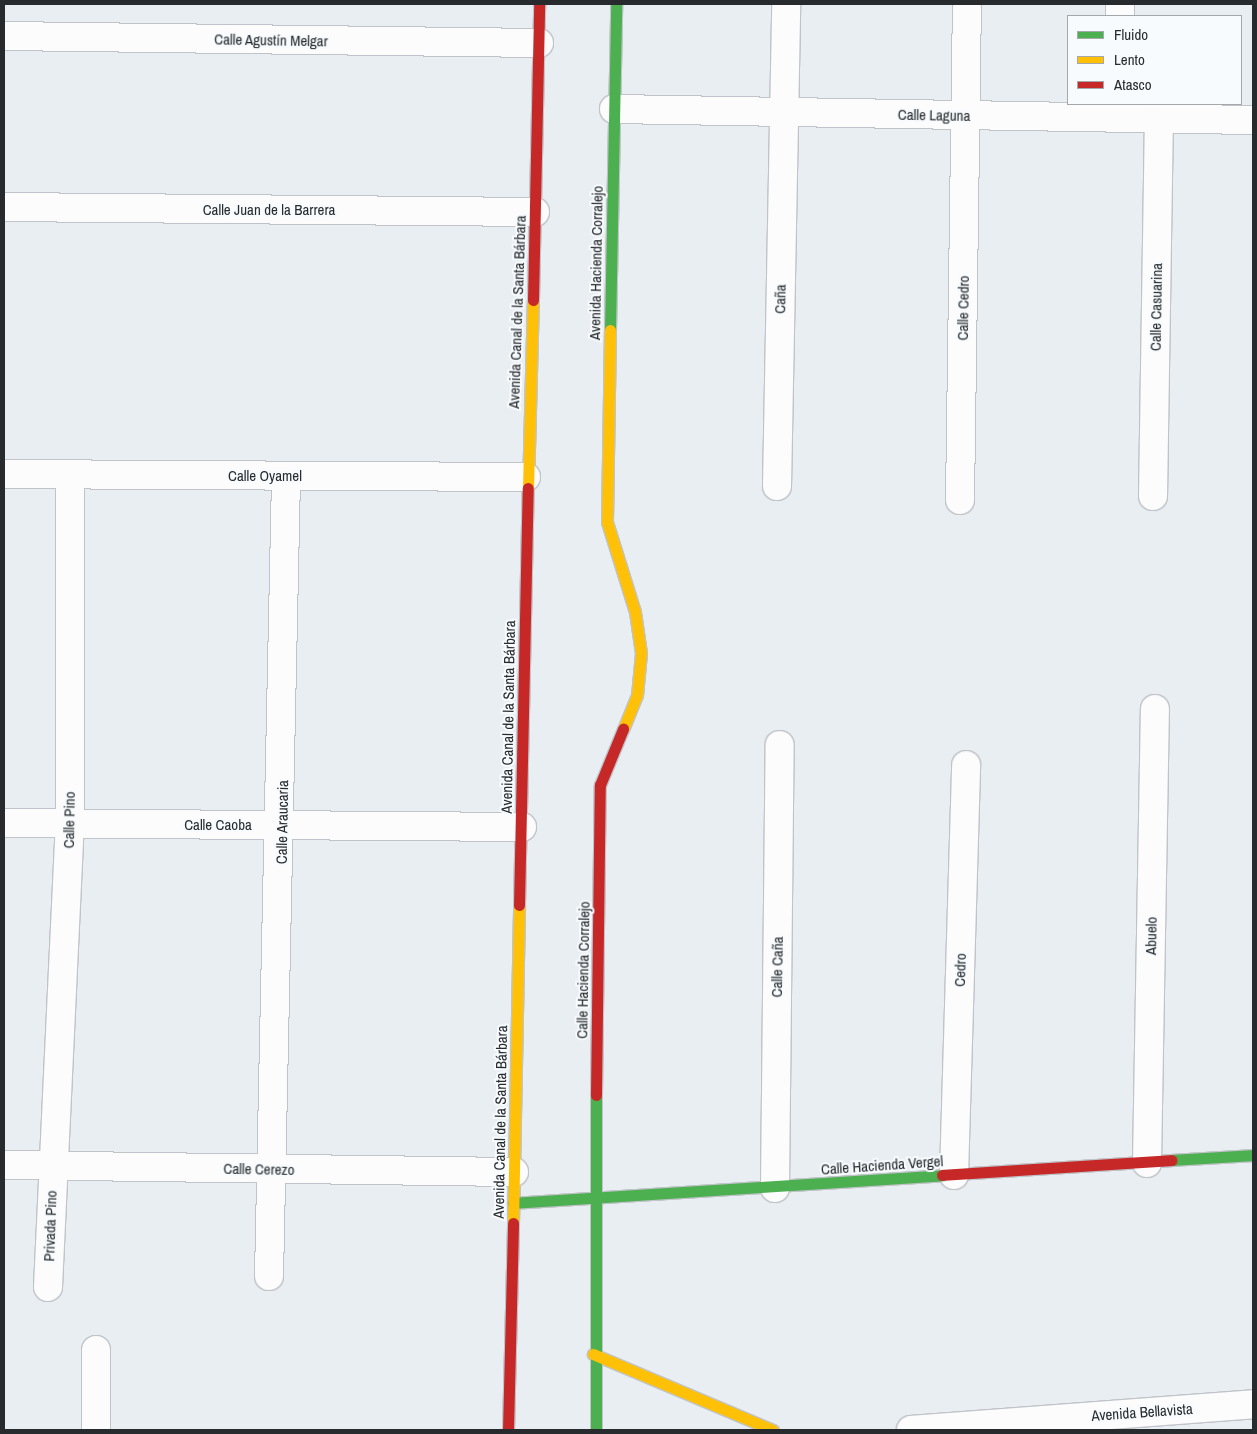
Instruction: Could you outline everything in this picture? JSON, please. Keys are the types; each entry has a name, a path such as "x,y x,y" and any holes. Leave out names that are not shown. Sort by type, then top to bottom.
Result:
{"main road":[{"name":"Avenida Canal de la Santa Bárbara","path":"508,1430 522,827 526,477 540,4"},
{"name":"Avenida Hacienda Corralejo","path":"607,522 616,4"},
{"name":"Calle Hacienda Corralejo","path":"596,1430 593,1354 600,785 637,695 641,653 635,612 607,522"},
{"name":"Calle Hacienda Vergel","path":"513,1203 595,1201 1253,1155"},
{"path":"593,1354 773,1430"}],"street":[{"name":"Caña","path":"777,486 786,4"},
{"name":"Calle Cedro","path":"960,500 967,8"},
{"name":"Calle Agustín Melgar","path":"4,36 539,43"},
{"name":"Calle Laguna","path":"614,109 966,115 1117,111 1159,119 1253,120"},
{"name":"Calle Casuarina","path":"1153,496 1159,119"},
{"name":"Calle Juan de la Barrera","path":"4,208 535,212"},
{"name":"Calle Oyamel","path":"4,474 526,477"},
{"name":"Calle Pino","path":"52,1166 70,824 70,474"},
{"name":"Calle Araucaria","path":"269,1276 282,825 286,476"},
{"name":"Abuelo","path":"1147,1163 1155,709"},
{"name":"Calle Caña","path":"775,1188 780,746"},
{"name":"Cedro","path":"954,1175 966,765"},
{"name":"Calle Caoba","path":"4,823 522,827"},
{"name":"Calle Cerezo","path":"4,1165 514,1172"},
{"name":"Privada Pino","path":"48,1287 52,1166"},
{"path":"96,1350 96,1430"},
{"name":"Avenida Bellavista","path":"911,1430 1253,1404"}],"traffic: fast":[{"path":"610,330 616,4"},
{"path":"596,1095 596,1430"},
{"path":"1172,1160 1253,1155"},
{"path":"513,1203 942,1175"}],"traffic: slow":[{"path":"528,488 533,300"},
{"path":"610,330 607,522 635,612 641,653 637,695 623,729"},
{"path":"513,1223 519,905"},
{"path":"593,1354 773,1430"}],"traffic: jam":[{"path":"533,300 539,4"},
{"path":"519,905 528,488"},
{"path":"596,1095 600,785 623,729"},
{"path":"942,1175 1172,1160"},
{"path":"508,1430 513,1223"}]}
